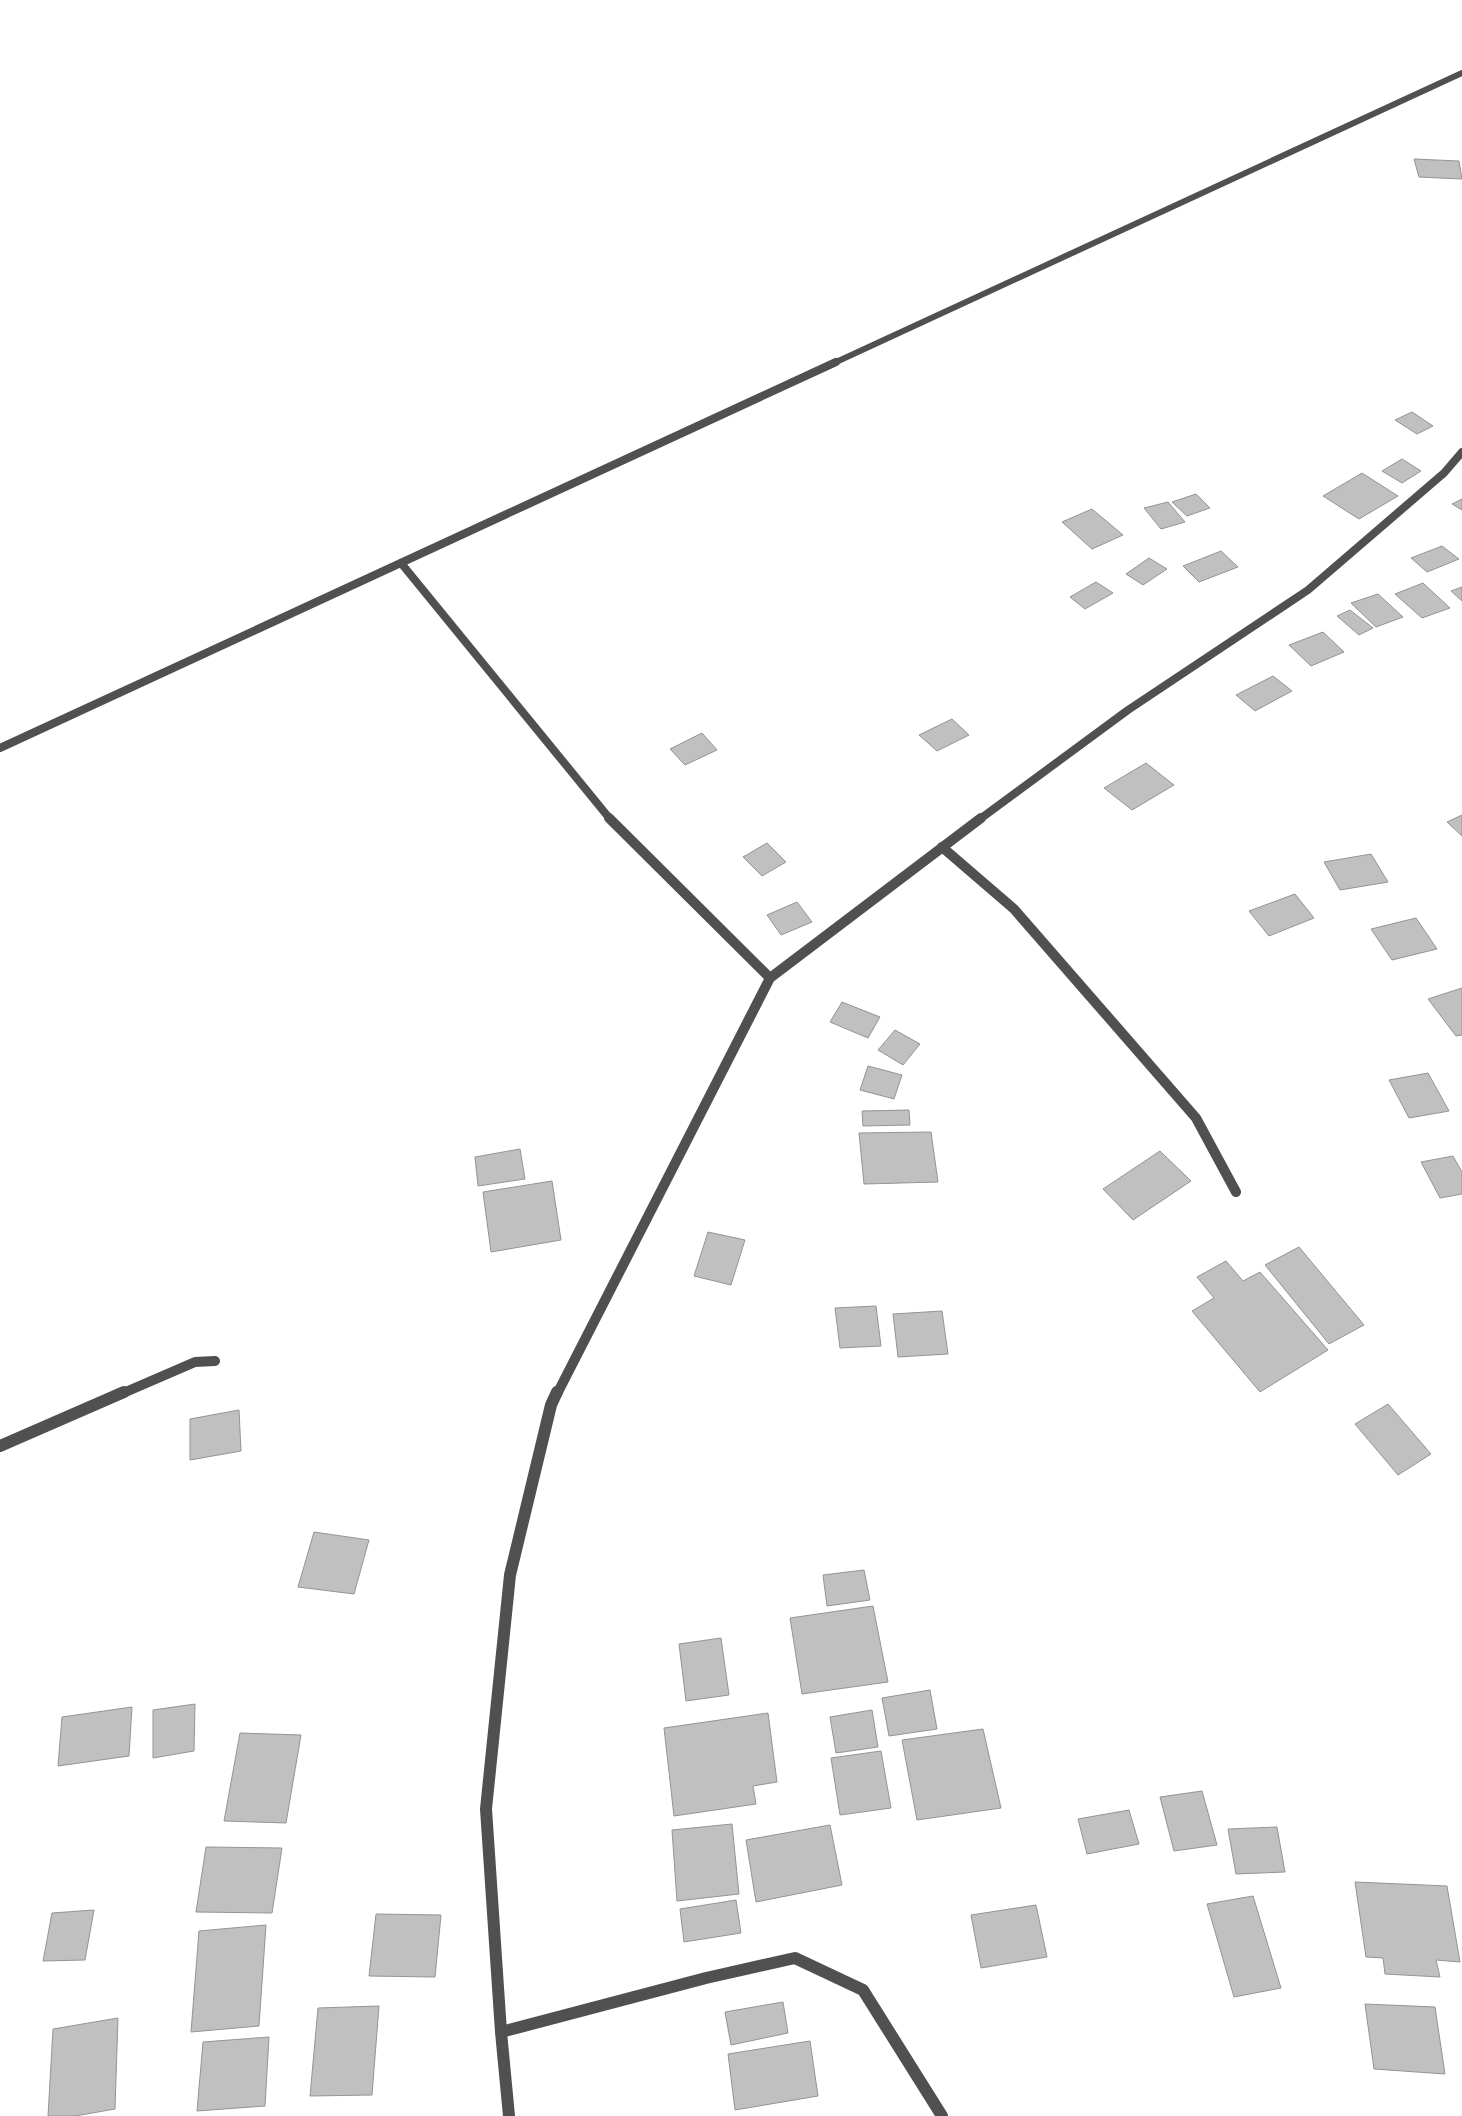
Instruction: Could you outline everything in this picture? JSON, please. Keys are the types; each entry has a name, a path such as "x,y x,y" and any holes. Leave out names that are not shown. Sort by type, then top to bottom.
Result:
{"street":[{"path":"0,748 1462,73"},
{"path":"509,2116 501,2032 486,1809 510,1575 551,1405 770,978 942,847 1128,710 1308,590 1444,473 1462,452"},
{"path":"401,563 612,822 770,978"},
{"path":"942,847 1014,909 1196,1118 1236,1192"},
{"path":"0,1446 195,1362 215,1361"},
{"path":"501,2032 706,1978 795,1958 863,1990 942,2116"}],"building":[{"path":"1414,159 1459,161 1462,179 1419,177"},
{"path":"1412,412 1433,426 1417,434 1395,420"},
{"path":"1402,459 1421,471 1402,483 1382,471"},
{"path":"1362,473 1398,496 1359,519 1323,496"},
{"path":"1196,494 1210,508 1187,516 1172,502"},
{"path":"1462,499 1462,510 1452,504"},
{"path":"1168,502 1185,522 1161,529 1144,508"},
{"path":"1092,509 1123,535 1092,549 1062,522"},
{"path":"1442,546 1459,559 1427,572 1411,558"},
{"path":"1221,551 1238,567 1199,582 1183,566"},
{"path":"1149,558 1167,569 1143,585 1126,574"},
{"path":"1096,582 1113,593 1085,609 1070,597"},
{"path":"1423,583 1450,608 1422,618 1395,594"},
{"path":"1462,587 1462,601 1451,591"},
{"path":"1378,594 1403,617 1376,627 1351,603"},
{"path":"1350,610 1373,628 1359,635 1337,616"},
{"path":"1323,632 1344,652 1311,666 1289,645"},
{"path":"1273,676 1292,691 1255,711 1236,695"},
{"path":"952,719 969,735 937,751 919,735"},
{"path":"702,733 717,750 685,765 670,749"},
{"path":"1146,763 1174,785 1132,810 1104,788"},
{"path":"1462,815 1462,836 1447,822"},
{"path":"767,843 786,862 762,876 743,857"},
{"path":"1371,854 1388,882 1340,890 1324,862"},
{"path":"1295,894 1314,918 1269,936 1249,911"},
{"path":"797,902 812,922 781,935 767,915"},
{"path":"1416,918 1437,949 1392,960 1371,929"},
{"path":"1462,988 1462,1035 1456,1036 1428,999"},
{"path":"842,1002 880,1017 868,1038 830,1022"},
{"path":"895,1030 920,1044 903,1065 878,1050"},
{"path":"868,1066 902,1075 894,1099 860,1090"},
{"path":"1428,1073 1449,1111 1409,1118 1389,1080"},
{"path":"909,1110 910,1125 863,1126 862,1111"},
{"path":"931,1132 938,1182 864,1184 859,1133"},
{"path":"520,1149 525,1179 478,1186 475,1157"},
{"path":"1160,1151 1191,1181 1133,1220 1103,1189"},
{"path":"1453,1156 1462,1172 1462,1194 1440,1198 1421,1162"},
{"path":"552,1181 561,1240 491,1252 483,1192"},
{"path":"708,1232 745,1240 731,1285 694,1276"},
{"path":"1299,1247 1364,1325 1329,1344 1265,1265"},
{"path":"1226,1261 1243,1281 1260,1272 1328,1350 1260,1392 1192,1311 1214,1298 1197,1277"},
{"path":"876,1306 881,1346 840,1348 835,1308"},
{"path":"942,1311 948,1354 898,1357 893,1314"},
{"path":"1388,1404 1431,1454 1398,1475 1355,1424"},
{"path":"239,1410 241,1451 190,1460 190,1419"},
{"path":"314,1532 369,1540 354,1594 298,1587"},
{"path":"864,1570 870,1600 827,1606 823,1575"},
{"path":"873,1606 888,1682 802,1694 790,1618"},
{"path":"721,1638 729,1695 686,1701 679,1644"},
{"path":"930,1690 937,1729 889,1736 882,1698"},
{"path":"195,1704 194,1751 153,1758 153,1710"},
{"path":"132,1707 129,1756 58,1766 62,1717"},
{"path":"872,1710 878,1747 836,1753 830,1717"},
{"path":"768,1713 777,1782 753,1786 756,1804 674,1816 664,1728"},
{"path":"983,1729 1001,1808 917,1820 902,1740"},
{"path":"240,1733 301,1735 286,1823 224,1821"},
{"path":"881,1751 891,1808 840,1815 831,1758"},
{"path":"1202,1791 1217,1845 1174,1851 1160,1797"},
{"path":"1129,1810 1139,1844 1087,1854 1078,1819"},
{"path":"732,1824 739,1894 677,1901 672,1830"},
{"path":"830,1825 842,1885 756,1902 746,1840"},
{"path":"1277,1827 1285,1872 1236,1874 1228,1829"},
{"path":"206,1847 282,1848 272,1913 196,1912"},
{"path":"1355,1882 1447,1886 1460,1962 1436,1960 1440,1977 1385,1974 1383,1958 1366,1957"},
{"path":"1253,1896 1281,1988 1234,1997 1207,1904"},
{"path":"736,1900 741,1933 684,1942 680,1909"},
{"path":"1036,1905 1047,1957 981,1968 971,1915"},
{"path":"94,1910 85,1960 43,1961 52,1913"},
{"path":"376,1914 441,1915 435,1977 369,1976"},
{"path":"266,1925 259,2026 191,2032 199,1931"},
{"path":"783,2002 788,2033 731,2045 725,2012"},
{"path":"1365,2004 1435,2007 1445,2074 1374,2069"},
{"path":"379,2006 372,2095 310,2096 318,2008"},
{"path":"118,2018 115,2109 75,2116 48,2116 53,2029"},
{"path":"269,2037 265,2106 197,2111 203,2042"},
{"path":"810,2041 818,2096 735,2110 728,2054"}]}
